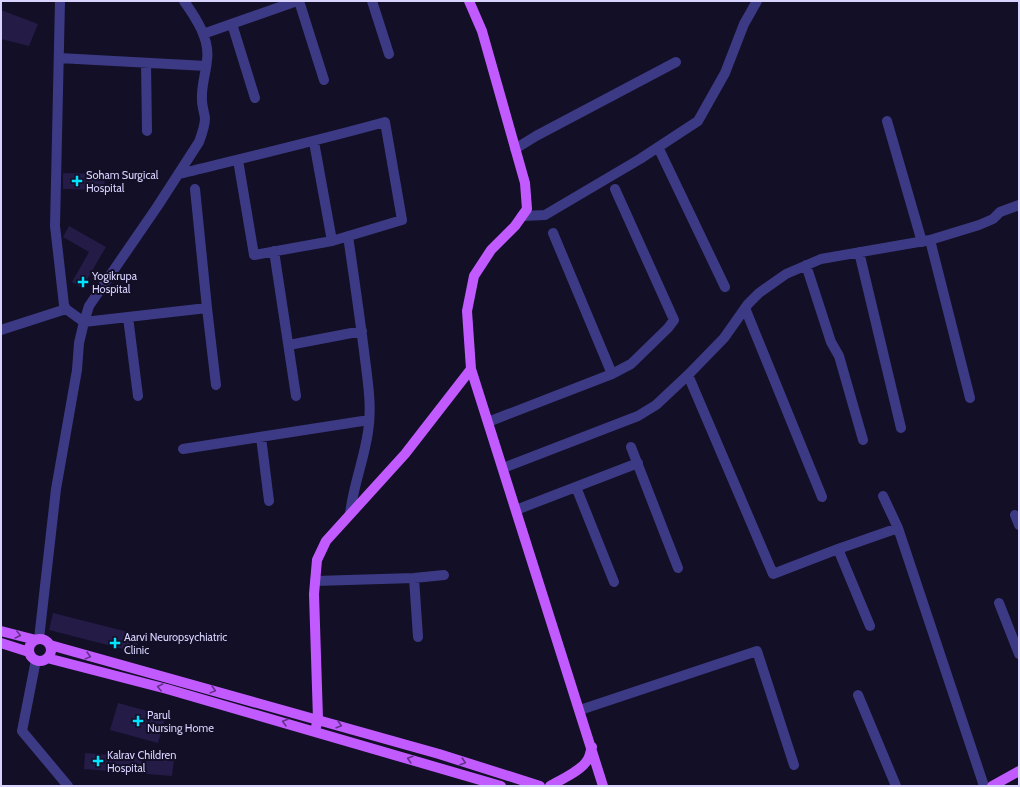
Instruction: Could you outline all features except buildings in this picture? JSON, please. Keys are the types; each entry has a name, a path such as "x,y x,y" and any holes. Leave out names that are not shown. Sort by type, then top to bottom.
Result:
{"main road":[{"path":"469,1 482,31 525,183 527,209 515,226 491,250 474,276 467,310 471,369 592,747 603,786"},
{"path":"315,731 318,719 314,594 317,560 326,541 405,454 471,369"},
{"path":"1,631 46,640 50,645 51,652 47,658"},
{"path":"29,652 30,644 37,639"},
{"path":"1,644 29,652 36,660 44,660 47,658 168,689 501,786"},
{"path":"50,645 318,719 439,754 540,786"},
{"path":"550,786 586,763 592,747"},
{"path":"992,786 1019,771"}],"street":[{"path":"60,1 55,226 64,305 66,309 84,322 207,308"},
{"path":"37,639 56,488 77,370 79,343 89,306 179,174 199,142 205,123 202,91 207,61 207,49 203,34 196,18 184,1"},
{"path":"203,34 298,1 324,80"},
{"path":"372,1 389,54"},
{"path":"522,216 545,215 658,147 698,121 725,73 744,24 757,1"},
{"path":"232,24 255,98"},
{"path":"59,58 206,66"},
{"path":"515,148 676,62"},
{"path":"146,63 147,131"},
{"path":"887,121 926,241 970,398"},
{"path":"179,174 238,160 314,142 384,122 402,220 332,241 254,255 238,160"},
{"path":"314,142 332,241"},
{"path":"658,147 725,287"},
{"path":"488,422 612,374 631,364 665,332 674,320 616,188"},
{"path":"195,189 216,385"},
{"path":"503,468 638,416 656,405 724,338 744,308 759,293 786,274 821,259 926,241 979,226 993,219 1000,212 1019,205"},
{"path":"552,233 612,374"},
{"path":"348,236 362,331 369,399 369,420 364,454 352,496 350,514"},
{"path":"274,251 296,396"},
{"path":"859,252 901,428"},
{"path":"806,265 831,342 839,356 863,440"},
{"path":"744,308 822,497"},
{"path":"1,330 66,309"},
{"path":"128,317 138,396"},
{"path":"289,345 362,331"},
{"path":"688,375 773,574 898,528"},
{"path":"183,449 369,420"},
{"path":"260,437 269,501"},
{"path":"631,447 678,568"},
{"path":"516,510 638,463"},
{"path":"576,487 614,582"},
{"path":"883,496 898,528 984,786"},
{"path":"1015,515 1019,525"},
{"path":"838,549 870,626"},
{"path":"315,581 414,578 444,575"},
{"path":"414,578 418,637"},
{"path":"999,603 1019,654"},
{"path":"580,710 757,651 794,765"},
{"path":"36,660 22,731 68,786"},
{"path":"858,695 896,786"}],"place":[{"name":"Soham Surgical Hospital","path":"77,181"},
{"name":"Yogikrupa Hospital","path":"83,282"},
{"name":"Aarvi Neuropsychiatric Clinic","path":"115,643"},
{"name":"Parul Nursing Home","path":"138,721"},
{"name":"Kalrav Children Hospital","path":"98,761"}]}
